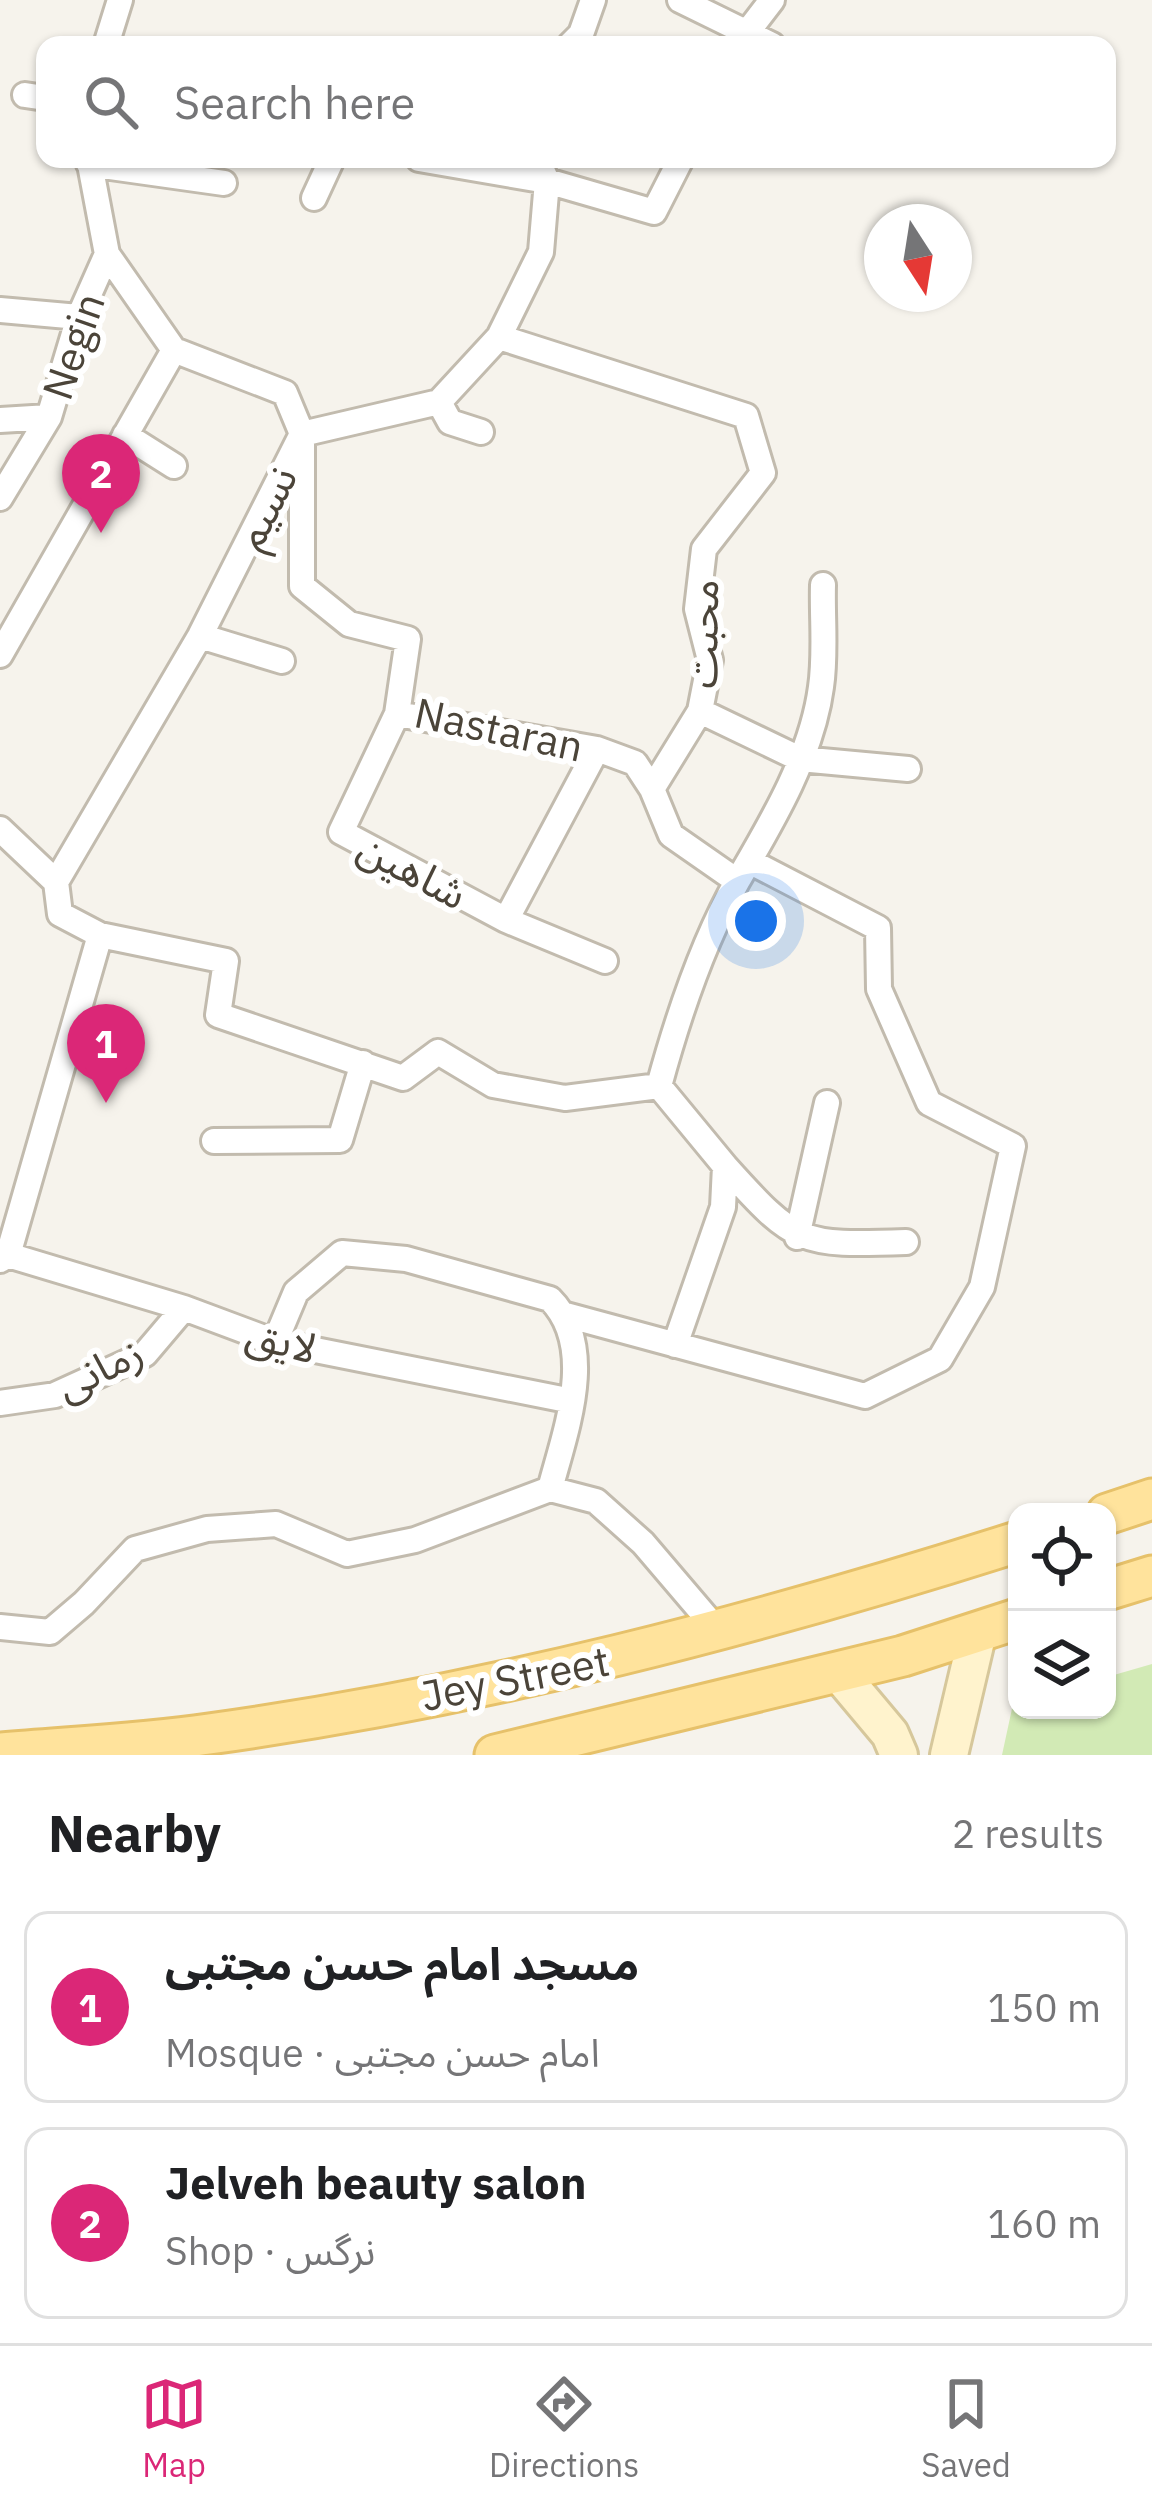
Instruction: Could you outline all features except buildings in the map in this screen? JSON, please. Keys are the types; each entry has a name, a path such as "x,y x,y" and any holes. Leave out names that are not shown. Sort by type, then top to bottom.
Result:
{"main road":[{"path":"1116,1511 1152,1499"},
{"name":"Jey Street","path":"0,1753 208,1734 646,1652 1008,1545"},
{"path":"1116,1588 1152,1576"},
{"name":"Jey Street","path":"495,1755 838,1672 1008,1622"}],"street":[{"path":"109,36 120,0"},
{"path":"578,36 593,0"},
{"path":"680,0 738,36"},
{"path":"743,36 772,0"},
{"path":"90,168 107,254 174,350 285,393 302,434"},
{"path":"132,168 224,183"},
{"path":"314,198 328,168"},
{"path":"481,432 451,422 439,402 499,337 541,252 542,170 655,212 677,168"},
{"name":"Negin","path":"0,498 49,417 79,317 107,254"},
{"path":"0,310 79,317"},
{"name":"محبت","path":"499,337 746,416 763,473 704,549 697,610 710,660 700,711 652,789"},
{"path":"0,656 174,350"},
{"name":"نسیم","path":"56,882 200,636 302,434 439,402"},
{"path":"0,420 49,417"},
{"name":"Nastaran","path":"302,434 302,586 349,624 407,639 397,714 597,749 635,763 671,835 744,872 878,928 879,989 929,1103 1013,1146 982,1287 940,1359 865,1396 675,1345"},
{"path":"125,435 174,466"},
{"path":"659,1086 679,1012 800,759 821,688 823,585"},
{"path":"200,636 281,661"},
{"path":"700,711 800,759 908,769"},
{"name":"شاهین","path":"397,714 341,832 506,920 605,962"},
{"path":"506,920 597,749"},
{"path":"0,829 56,882 60,914 100,935 226,962 218,1015 403,1078 438,1052 493,1085 565,1098 659,1086"},
{"path":"4,1257 100,935"},
{"path":"214,1142 340,1140 363,1064"},
{"path":"659,1086 725,1166 796,1237 844,1244 906,1242"},
{"path":"796,1237 827,1103"},
{"path":"566,1315 675,1345 723,1207 725,1166"},
{"path":"275,1342 296,1292 342,1253 406,1259 550,1299 566,1315 573,1340 572,1402 550,1490"},
{"name":"لایق","path":"4,1257 184,1308 275,1342 572,1402"},
{"name":"زمانی","path":"0,1403 55,1394 145,1354 184,1308"},
{"path":"0,1627 50,1632 135,1549 207,1529 276,1524 346,1554 415,1540 550,1490 596,1501 643,1544 718,1631"},
{"path":"949,1755 978,1632"},
{"path":"838,1672 890,1734 899,1755"}],"green space":[{"path":"1152,1664 1152,1755 1002,1755 1010,1719 1116,1719 1116,1674"}],"place":[{"name":"Jelveh beauty salon","path":"101,533"},
{"name":"مسجد امام حسن مجتبی","path":"106,1103"}]}
